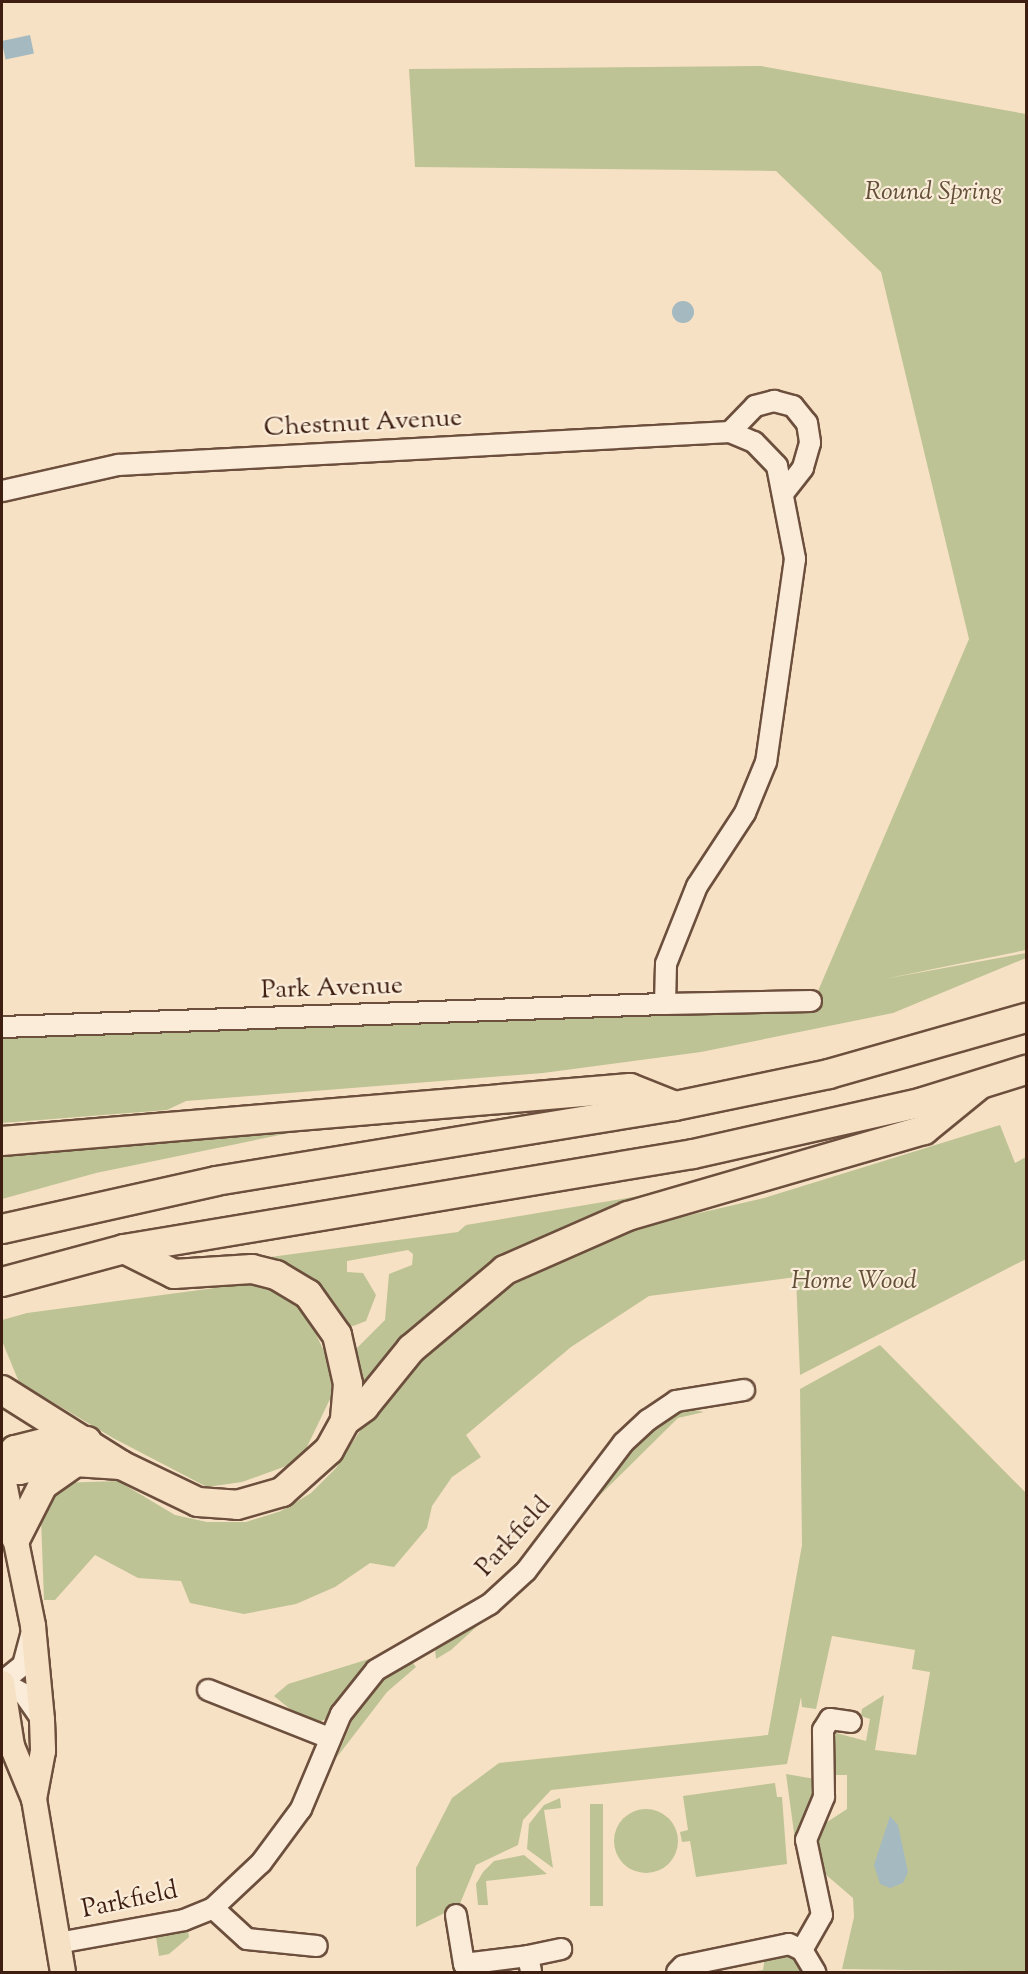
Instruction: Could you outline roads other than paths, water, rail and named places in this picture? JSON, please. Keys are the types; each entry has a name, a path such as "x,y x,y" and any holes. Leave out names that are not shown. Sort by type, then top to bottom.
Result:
{"highway":[{"path":"2,1229 216,1182 675,1106 829,1074 1026,1018"},
{"path":"2,1282 124,1249 693,1154 978,1086 1026,1070"},
{"path":"2,1466 15,1450 59,1439 82,1452 121,1465 198,1502 237,1505 282,1492 304,1477 345,1422 440,1322 506,1270 543,1250 628,1216 924,1130 978,1086"},
{"path":"2,1141 630,1088 675,1106"},
{"path":"124,1249 174,1274 252,1269 276,1275 308,1294 337,1335 348,1384 345,1422"},
{"path":"2,1390 82,1452"},
{"path":"16,1538 43,1485 82,1452"}],"main road":[{"path":"2,1473 33,1626 43,1751 34,1799"},
{"path":"2,1683 12,1746 34,1799 63,1972"}],"street":[{"path":"730,432 755,406 774,400 793,406 807,423 810,443 803,468 786,491"},
{"name":"Chestnut Avenue","path":"2,491 118,465 730,432 754,442 777,466 786,491 795,559 766,762 745,813 697,886 666,964 665,1004"},
{"path":"665,1004 811,1001"},
{"name":"Park Avenue","path":"2,1027 665,1004"},
{"name":"Parkfield","path":"58,1942 184,1920 213,1908 261,1863 301,1809 329,1737 351,1698 376,1670 490,1604 526,1571 623,1443 648,1419 676,1401 744,1390"},
{"path":"33,1626 23,1665 2,1683 24,1694 42,1720"},
{"path":"208,1690 329,1737"},
{"path":"802,1950 822,1915 806,1840 824,1797 823,1730 830,1719 851,1722"},
{"name":"Parkfield","path":"213,1908 247,1939 311,1950"},
{"path":"456,1915 459,1968 530,1964 561,1949"},
{"path":"677,1972 684,1966 765,1947 789,1944 802,1950 814,1972"}],"water":[{"path":"30,35 34,54 6,60 2,41"},
{"path":"683,301 691,304 694,312 691,320 683,323 675,320 672,312 675,304"},
{"path":"890,1816 898,1825 908,1872 903,1883 890,1888 880,1884 874,1865"}],"park label":[{"name":"Round Spring","path":"934,193"},
{"name":"Home Wood","path":"854,1282"}]}
